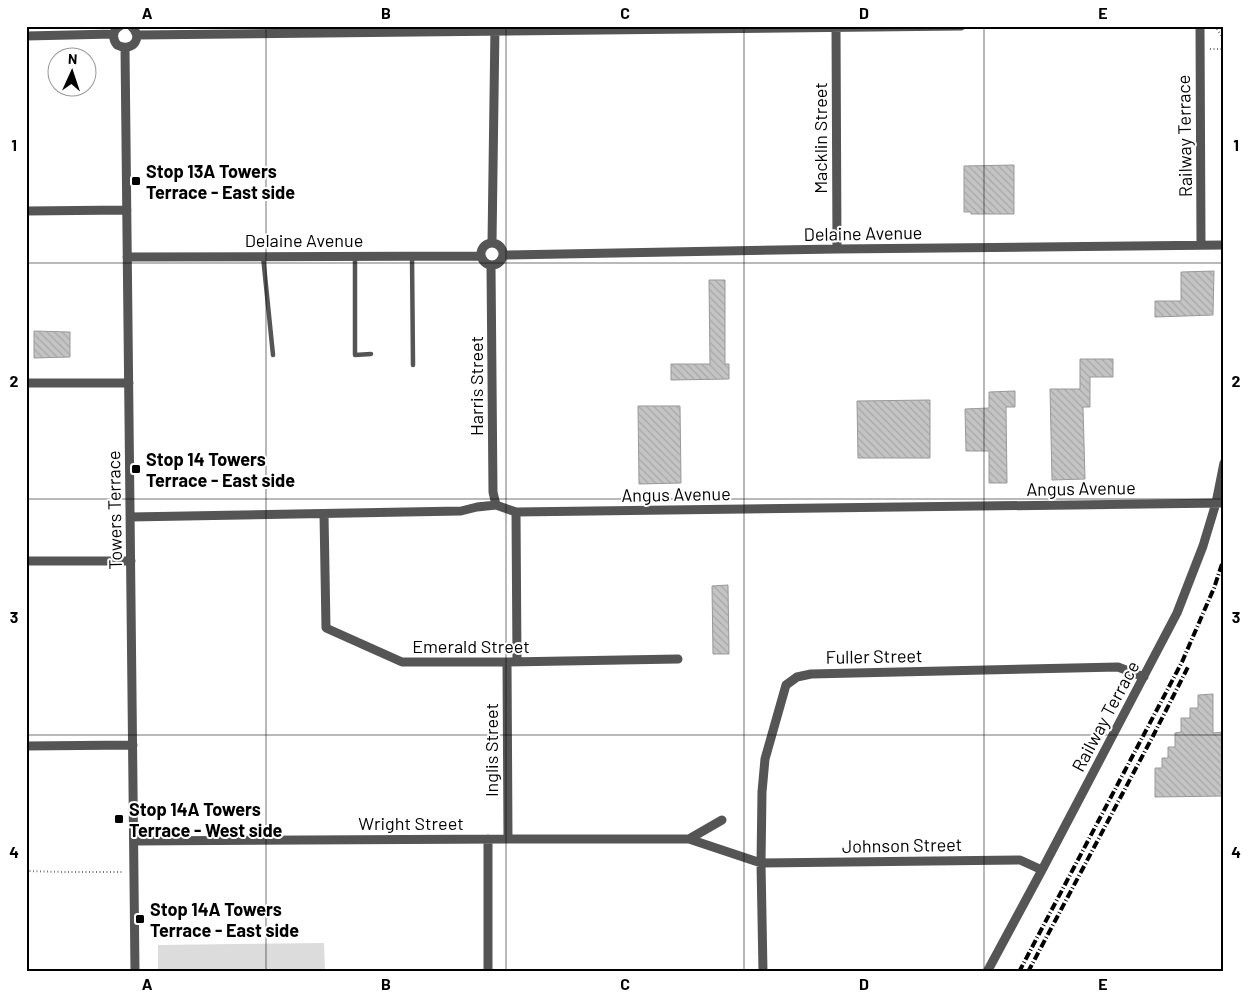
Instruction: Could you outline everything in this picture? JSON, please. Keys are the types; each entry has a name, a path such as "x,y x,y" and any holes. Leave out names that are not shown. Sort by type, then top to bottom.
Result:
{"street":[{"path":"120,26 115,30 115,42 125,48 135,43 137,35 131,26"},
{"path":"137,35 559,28 960,26"},
{"name":"Railway Terrace","path":"1200,26 1202,245"},
{"name":"Macklin Street","path":"836,27 837,249"},
{"path":"492,243 495,29"},
{"path":"26,36 114,34"},
{"name":"Towers Terrace","path":"125,48 135,972"},
{"path":"26,211 127,210"},
{"path":"488,243 492,243 500,246 504,255 499,264 491,266 484,263 480,256 482,248 488,243"},
{"name":"Delaine Avenue","path":"504,255 1224,245"},
{"name":"Delaine Avenue","path":"127,257 480,256"},
{"name":"Harris Street","path":"491,266 493,492 496,505"},
{"path":"26,384 129,383"},
{"name":"Railway Terrace","path":"987,972 1177,613 1220,503 1224,463"},
{"name":"Angus Avenue","path":"130,517 461,512 477,507 496,505 516,512 1220,503"},
{"name":"Inglis Street","path":"508,838 516,512"},
{"name":"Emerald Street","path":"324,514 326,628 402,662 678,659"},
{"path":"26,562 131,561"},
{"name":"Fuller Street","path":"763,972 762,792 765,759 786,685 797,677 811,674 1118,668 1144,676"},
{"path":"26,746 132,746"},
{"path":"689,840 722,820"},
{"name":"Wright Street","path":"134,841 508,838 689,840 761,863"},
{"path":"488,839 488,972"},
{"name":"Johnson Street","path":"761,863 1020,860 1042,870"}],"lane":[{"path":"263,256 273,355"},
{"path":"355,256 355,355 371,354"},
{"path":"412,256 413,365"}],"path":[{"path":"1215,26 1224,40"},
{"path":"1200,49 1224,49"},
{"path":"26,870 134,872"}],"shaded area":[{"path":"324,943 325,972 158,972 158,945"}],"building":[{"path":"1014,165 1014,214 971,214 971,212 964,212 964,166"},
{"path":"1214,271 1213,315 1155,317 1155,301 1181,301 1181,272"},
{"path":"709,280 725,280 725,364 729,364 729,379 671,380 671,364 710,364"},
{"path":"34,331 70,332 70,357 34,358"},
{"path":"1080,359 1113,359 1113,377 1090,377 1090,407 1083,407 1085,479 1052,480 1050,389 1080,389"},
{"path":"1015,391 1015,407 1006,407 1007,483 989,483 989,451 966,451 965,409 989,408 989,392"},
{"path":"930,400 930,458 858,458 857,401"},
{"path":"638,406 680,406 681,483 639,484"},
{"path":"728,585 729,654 713,654 712,586"},
{"path":"1213,694 1213,733 1224,732 1224,796 1155,797 1155,768 1162,768 1162,758 1168,758 1168,747 1175,747 1175,733 1181,732 1181,718 1190,718 1190,708 1198,708 1198,695"}],"railway":[{"path":"1019,972 1182,662 1214,588 1224,558"},
{"path":"1028,972 1188,667"}],"place":[{"name":"Stop 13A Towers Terrace - East side","path":"136,181"},
{"name":"Stop 14 Towers Terrace - East side","path":"136,469"},
{"name":"Stop 14A Towers Terrace - West side","path":"119,819"},
{"name":"Stop 14A Towers Terrace - East side","path":"140,919"}]}
